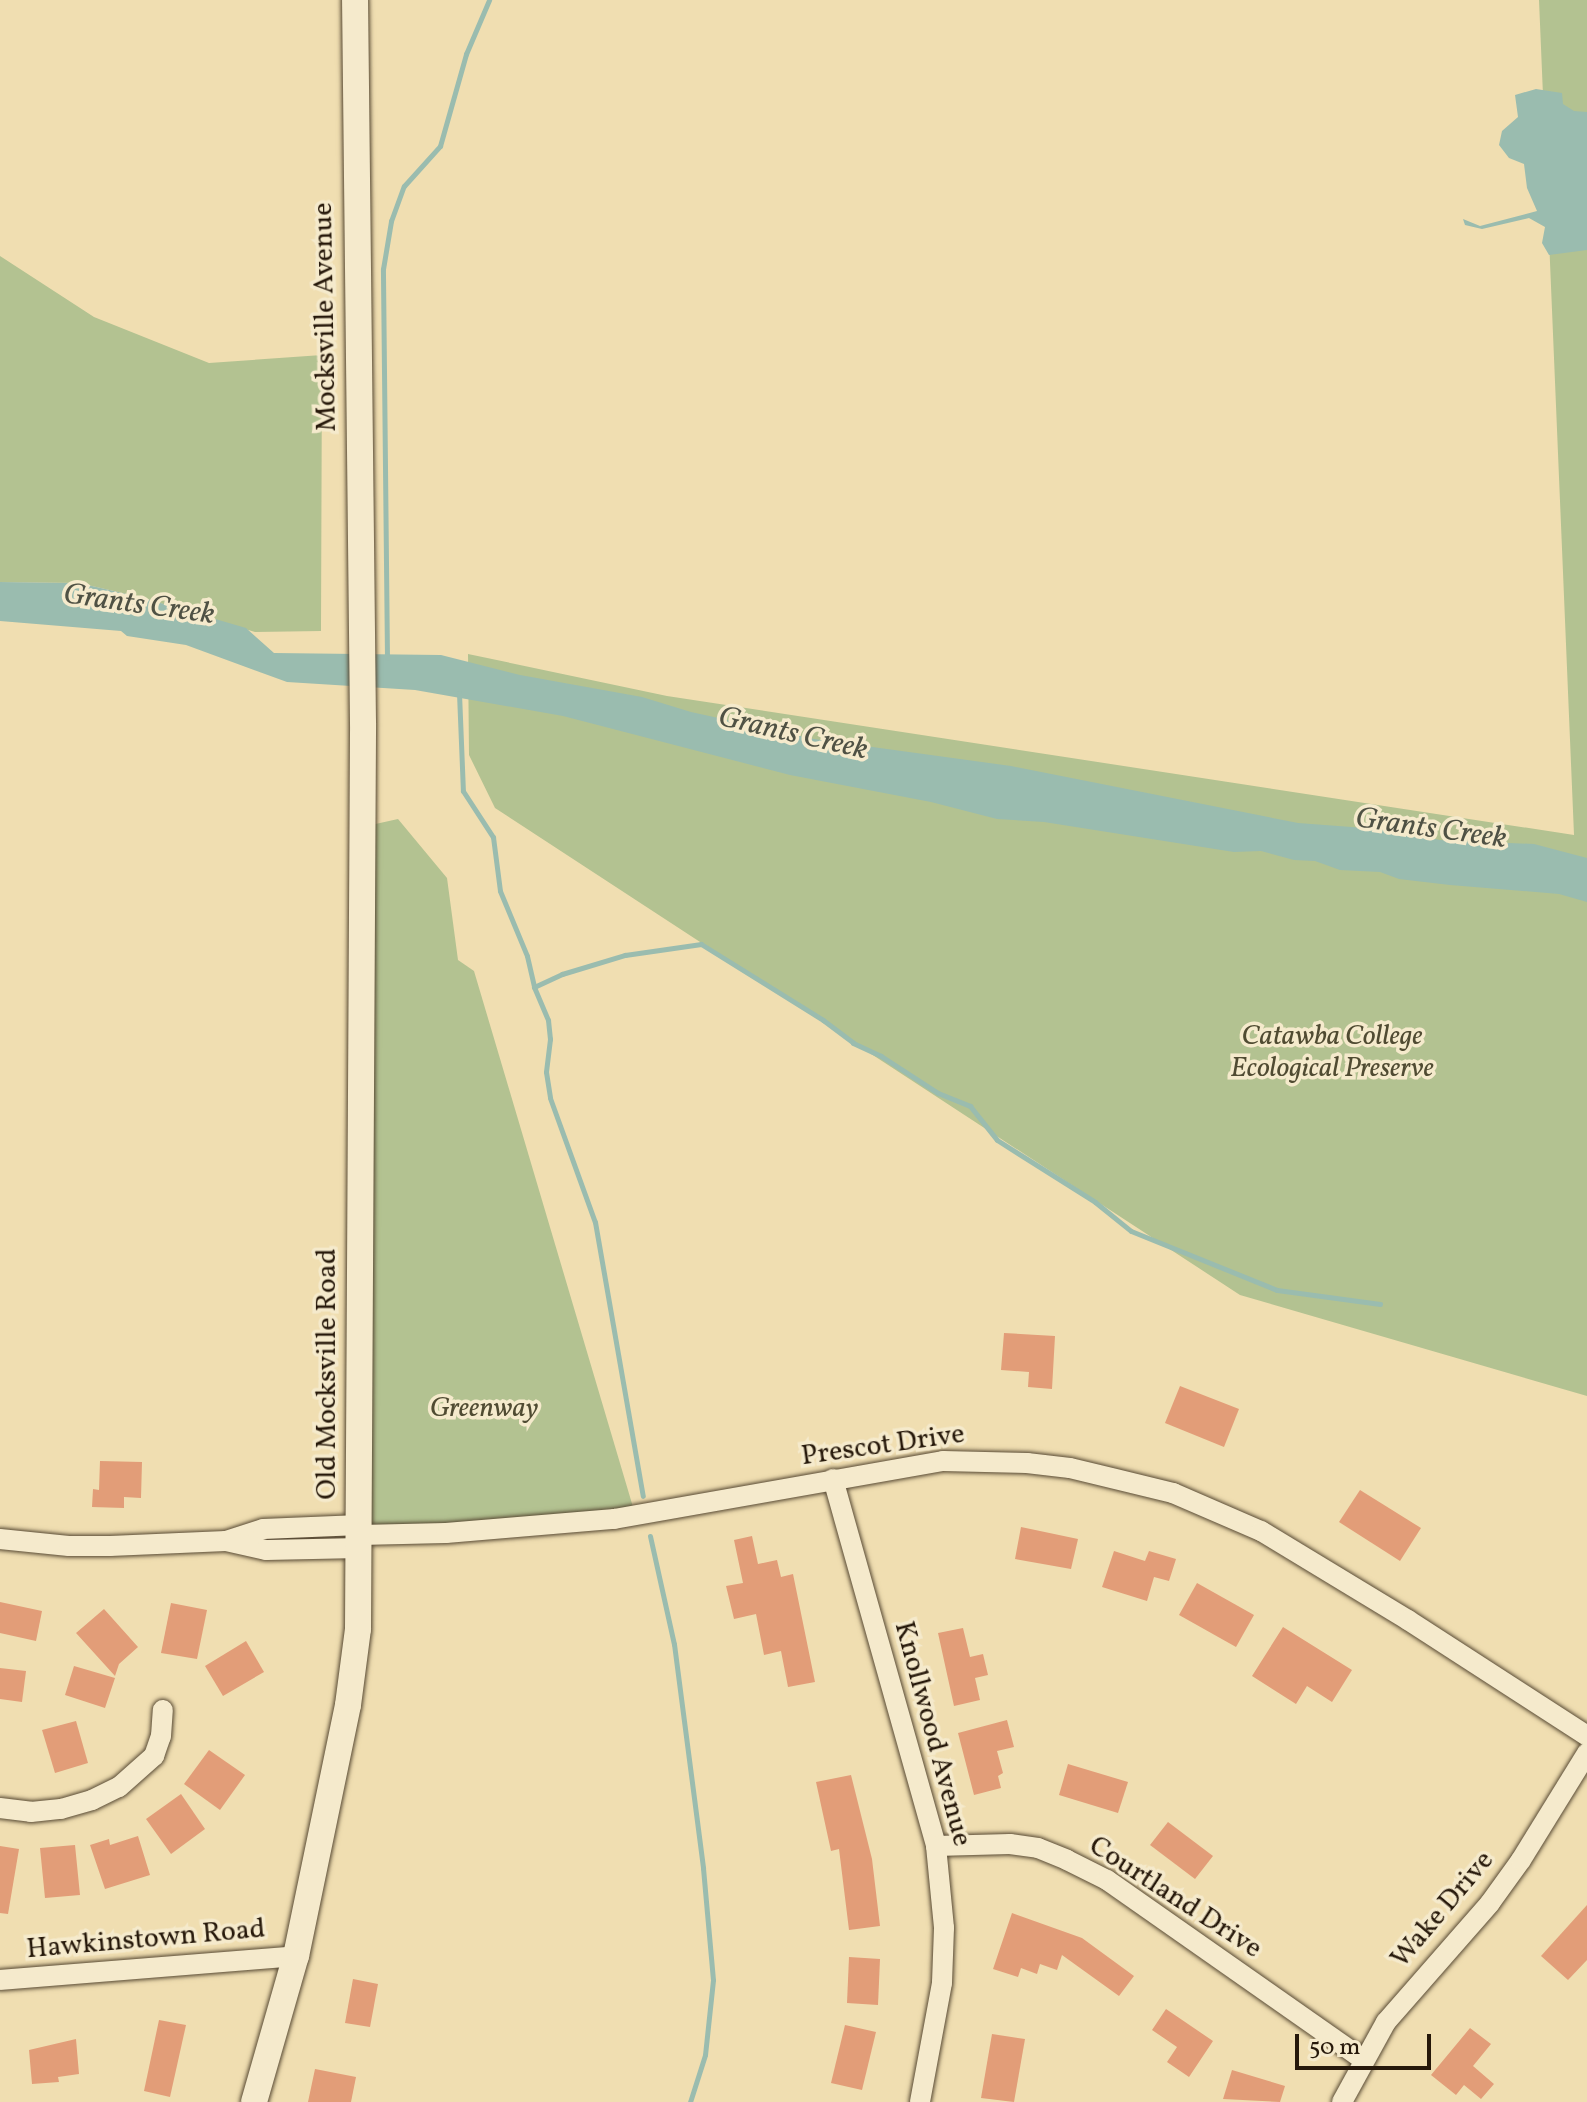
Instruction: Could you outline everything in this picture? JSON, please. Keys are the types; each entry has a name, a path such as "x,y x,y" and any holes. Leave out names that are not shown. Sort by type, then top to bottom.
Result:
{"street":[{"name":"Mocksville Avenue","path":"355,0 362,633"},
{"name":"Old Mocksville Road","path":"254,2102 296,1956 348,1705 358,1629 362,633"},
{"name":"Prescot Drive","path":"0,1539 69,1546 226,1541 263,1529 360,1536 446,1533 614,1519 905,1465 976,1460 1070,1468 1173,1493 1261,1531 1408,1620 1587,1736"},
{"name":"Knollwood Avenue","path":"833,1479 936,1846 944,1928 942,1983 920,2102"},
{"path":"0,1808 31,1812 61,1809 92,1800 119,1787 154,1756 161,1736 163,1710"},
{"name":"Wake Drive","path":"1342,2102 1363,2059 1395,2010 1490,1903 1521,1860 1587,1753"},
{"name":"Courtland Drive","path":"936,1846 1010,1844 1038,1848 1067,1860 1107,1880 1363,2059"},
{"name":"Hawkinstown Road","path":"0,1980 296,1956"}],"green space":[{"name":"Catawba College Ecological Preserve","path":"1539,0 1587,0 1587,1396 1240,1295 495,808 469,755 468,654 667,696 1574,835"},
{"path":"0,256 94,317 209,363 322,355 321,631 255,632 140,597 79,583 0,582"},
{"name":"Greenway","path":"398,819 447,878 458,960 474,971 633,1507 574,1515 365,1529 371,825"}],"water":[{"path":"1536,89 1562,93 1563,104 1574,111 1587,112 1587,250 1549,255 1542,243 1545,227 1529,218 1482,229 1465,225 1463,219 1480,226 1537,211 1527,188 1524,164 1509,158 1499,145 1502,131 1518,117 1515,95"},
{"name":"Grants Creek","path":"0,582 79,583 140,597 246,628 274,653 441,655 520,675 642,697 691,712 814,739 1011,766 1298,823 1392,830 1440,840 1534,844 1587,858 1587,902 1559,894 1450,885 1399,879 1380,872 1340,870 1315,861 1294,860 1261,851 1234,852 1044,822 997,819 931,802 790,775 563,716 415,690 287,682 186,645 127,636 121,631 0,621"}],"building":[{"path":"1004,1333 1055,1336 1052,1389 1028,1387 1029,1372 1001,1370"},
{"path":"1180,1386 1239,1409 1224,1447 1165,1423"},
{"path":"100,1461 142,1462 141,1498 124,1497 124,1508 92,1507 93,1489 99,1490"},
{"path":"1360,1490 1421,1528 1400,1561 1339,1522"},
{"path":"1021,1527 1078,1539 1071,1569 1015,1559"},
{"path":"752,1536 758,1564 777,1560 781,1577 793,1574 815,1682 788,1687 781,1651 764,1655 756,1614 734,1619 726,1586 743,1583 734,1540"},
{"path":"1114,1551 1145,1561 1149,1551 1176,1559 1169,1581 1154,1577 1147,1601 1102,1587"},
{"path":"1197,1583 1254,1615 1236,1647 1179,1615"},
{"path":"0,1602 42,1611 36,1641 0,1633"},
{"path":"171,1603 207,1610 197,1659 161,1653"},
{"path":"104,1609 138,1647 119,1664 115,1676 76,1633"},
{"path":"1283,1627 1352,1670 1332,1702 1307,1686 1296,1704 1252,1676"},
{"path":"963,1628 970,1657 983,1654 988,1675 975,1678 980,1700 954,1706 938,1633"},
{"path":"246,1641 264,1672 223,1696 205,1666"},
{"path":"74,1666 115,1678 105,1708 65,1695"},
{"path":"0,1668 26,1671 22,1702 0,1699"},
{"path":"1007,1720 1014,1747 997,1751 1003,1773 998,1776 1001,1788 974,1795 958,1733"},
{"path":"76,1721 88,1763 55,1773 42,1730"},
{"path":"209,1750 245,1775 220,1810 184,1784"},
{"path":"1068,1764 1128,1782 1118,1813 1059,1795"},
{"path":"851,1775 872,1859 880,1926 849,1930 839,1849 831,1851 816,1782"},
{"path":"181,1794 205,1829 171,1854 146,1819"},
{"path":"1168,1822 1213,1856 1195,1879 1150,1845"},
{"path":"138,1836 150,1875 105,1889 90,1845 109,1839 110,1845"},
{"path":"75,1845 80,1895 45,1898 40,1848"},
{"path":"0,1846 19,1849 8,1914 0,1913"},
{"path":"1587,1905 1587,1960 1568,1980 1541,1956"},
{"path":"1012,1913 1082,1938 1134,1976 1119,1996 1062,1955 1057,1970 1040,1964 1037,1974 1021,1968 1018,1977 993,1969"},
{"path":"849,1957 880,1959 878,2005 847,2003"},
{"path":"353,1979 378,1984 370,2027 345,2023"},
{"path":"1166,2009 1213,2041 1189,2077 1167,2062 1177,2047 1152,2030"},
{"path":"159,2020 186,2025 170,2097 144,2091"},
{"path":"845,2025 876,2032 862,2090 831,2083"},
{"path":"1470,2028 1491,2044 1473,2066 1494,2084 1481,2099 1464,2085 1456,2095 1431,2075"},
{"path":"992,2034 1025,2039 1014,2102 981,2098"},
{"path":"76,2039 79,2074 58,2077 59,2082 32,2084 29,2050"},
{"path":"315,2069 356,2077 351,2102 308,2102"},
{"path":"1232,2070 1285,2086 1280,2102 1223,2099"}],"waterway":[{"path":"387,658 383,269 391,221 404,186 440,146 466,54 489,0"},
{"path":"459,693 463,791 493,837 500,891 527,956 534,987 548,1020 550,1039 546,1072 550,1098 595,1222 643,1496"},
{"path":"534,987 562,974 625,955 701,944 823,1020 853,1043 881,1056 938,1093 970,1106 997,1140 1095,1202 1131,1231 1277,1290 1380,1304"},
{"path":"650,1536 674,1644 703,1868 713,1980 705,2055 690,2102"}]}
